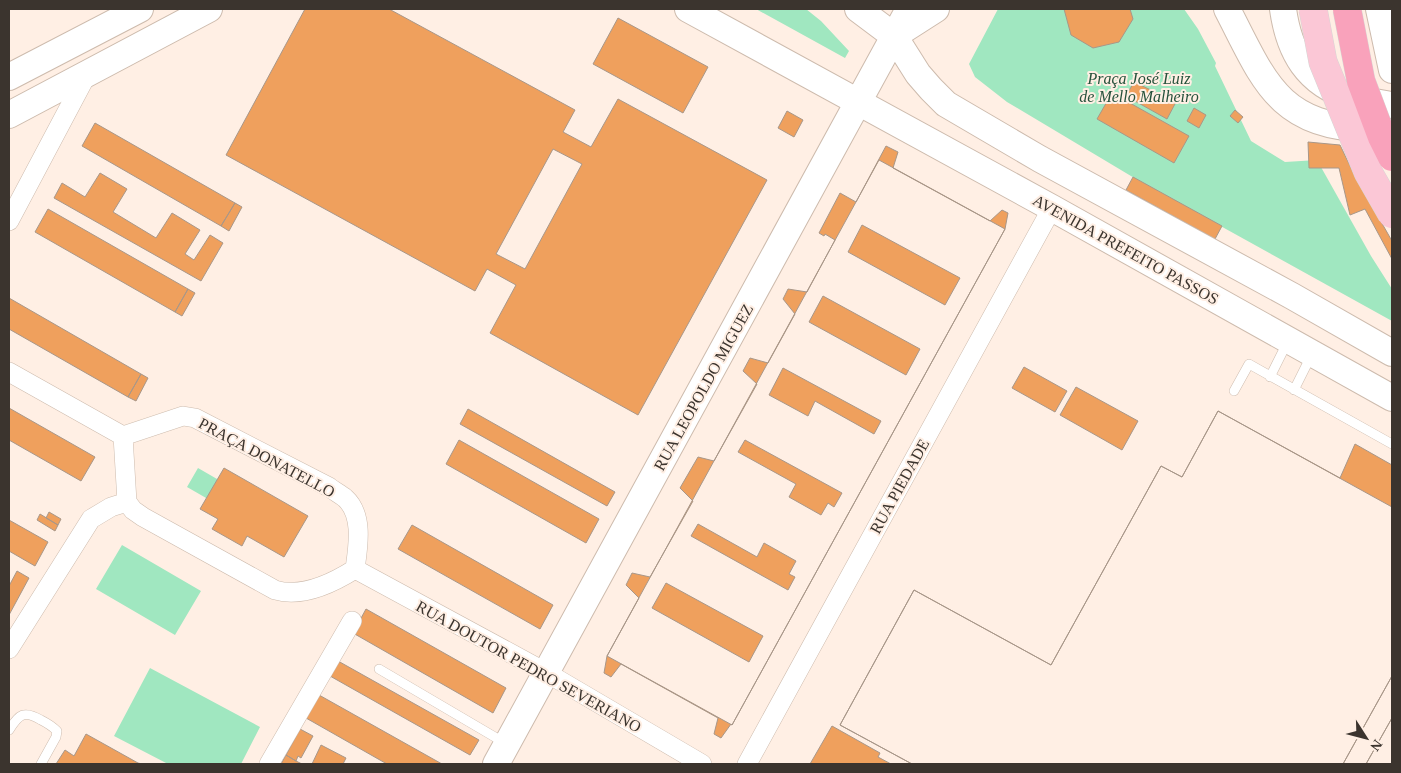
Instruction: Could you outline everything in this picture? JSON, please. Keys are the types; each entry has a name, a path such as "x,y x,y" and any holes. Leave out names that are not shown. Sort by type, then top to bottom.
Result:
{"highway":[{"path":"1347,9 1361,81 1382,137 1392,157"}],"main road":[{"path":"9,77 140,9"},
{"path":"9,116 208,9"},
{"name":"AVENIDA PREFEITO PASSOS","path":"688,9 1052,208 1392,398"},
{"path":"858,9 894,36 918,74 946,104 1040,159 1292,296 1392,353"},
{"name":"RUA LEOPOLDO MIGUEZ","path":"502,754 910,9"},
{"path":"894,36 936,9"},
{"path":"1227,9 1262,75 1274,92 1300,114 1322,122 1358,129 1392,130"},
{"path":"1284,9 1292,45 1302,65 1314,79 1331,90 1352,98 1392,105"},
{"path":"1313,9 1322,62 1368,172 1392,214"},
{"path":"1379,9 1392,70"}],"street":[{"path":"9,222 88,74"},
{"name":"RUA PIEDADE","path":"747,764 1052,208"},
{"path":"9,372 123,436 127,502 133,510 143,517 275,590 285,593 314,588 336,580 355,569"},
{"name":"PRAÇA DONATELLO","path":"123,436 182,416 195,418 328,487 346,499 354,512 359,535 355,569"},
{"path":"9,649 91,519 111,507 127,502"},
{"name":"RUA DOUTOR PEDRO SEVERIANO","path":"355,569 546,673 702,764"},
{"path":"269,764 352,620"}],"lane":[{"path":"1270,377 1288,340"},
{"path":"1294,390 1312,353"},
{"path":"1234,391 1249,364 1392,444"},
{"path":"378,669 502,754"},
{"path":"9,730 20,716 30,714 53,726 57,731 56,737 41,764"}],"green space":[{"path":"756,9 806,9 821,21 849,51 845,58"},
{"name":"Praça José Luiz de Mello Malheiro","path":"998,9 1184,9 1198,29 1216,63 1215,66 1251,141 1285,162 1317,160 1371,256 1392,289 1392,321 1141,182 1007,102 975,77 969,64"},
{"path":"198,468 290,521 279,540 187,487"},
{"path":"122,545 201,591 175,635 96,589"},
{"path":"150,668 260,727 241,764 168,764 114,736"}],"building":[{"path":"305,9 389,9 575,110 563,132 591,147 618,99 767,180 638,415 490,333 516,285 487,269 475,291 226,155","holes":["553,149 582,164 525,269 496,254"]},
{"path":"1064,9 1130,9 1133,19 1119,42 1093,48 1071,35"},
{"path":"618,18 708,67 683,113 593,64"},
{"path":"1134,82 1176,102 1167,119 1126,96"},
{"path":"1112,93 1189,136 1174,163 1097,119"},
{"path":"1194,108 1206,115 1199,128 1187,121"},
{"path":"1235,110 1243,117 1238,123 1230,116"},
{"path":"787,111 803,120 794,137 778,128"},
{"path":"95,123 235,203 221,226 82,146"},
{"path":"1308,142 1340,145 1355,176 1392,241 1392,259 1365,209 1350,215 1339,168 1309,168"},
{"path":"886,146 898,152 893,168 990,221 1002,210 1008,213 1005,229 732,725 721,738 714,734 718,718 621,664 611,677 604,673 607,656 639,598 626,585 632,573 650,577 693,501 680,488 698,457 714,461 757,384 743,371 750,358 768,363 795,314 783,299 788,289 807,292 835,240 819,233 840,193 856,202"},
{"path":"879,160 1005,229 732,725 607,656","holes":["862,225 960,278 945,305 848,252","823,296 920,349 906,375 809,322","783,368 881,421 874,434 815,401 808,416 769,395","745,440 842,493 834,507 828,503 821,515 789,497 796,484 738,452","698,524 757,557 764,543 796,561 789,574 795,577 788,590 691,536","666,583 763,636 749,662 652,608"]},
{"path":"100,173 127,189 113,212 156,238 172,213 200,230 185,254 194,260 210,235 223,243 201,281 54,198 62,183 85,197"},
{"path":"1133,177 1222,226 1215,239 1126,190"},
{"path":"235,203 242,207 229,231 221,226"},
{"path":"48,209 188,289 175,312 35,232"},
{"path":"188,289 195,293 182,316 175,312"},
{"path":"9,298 141,374 128,397 9,329"},
{"path":"1024,367 1067,391 1055,412 1012,388"},
{"path":"141,374 148,378 136,401 128,397"},
{"path":"1076,387 1138,421 1122,450 1060,415"},
{"path":"9,408 95,457 81,481 9,440"},
{"path":"468,409 615,492 607,506 460,424"},
{"path":"1218,411 1392,507 1392,676 1343,764 912,764 840,725 914,590 1051,665 1161,466 1182,477"},
{"path":"1218,411 1340,478 1355,444 1392,465 1392,718 1366,764 912,764 840,725 914,590 1051,665 1161,466 1182,477"},
{"path":"459,440 599,519 586,543 446,464"},
{"path":"224,468 308,516 284,557 247,536 242,546 212,529 218,519 200,509"},
{"path":"49,512 61,519 58,525 46,518"},
{"path":"40,514 58,525 55,531 37,520"},
{"path":"9,520 48,542 35,566 9,551"},
{"path":"412,525 553,605 540,629 398,549"},
{"path":"17,571 29,578 9,615 9,586"},
{"path":"366,609 506,688 493,713 353,633"},
{"path":"338,661 479,740 470,755 330,676"},
{"path":"1392,676 1392,718 1366,764 1343,764"},
{"path":"319,695 442,764 387,764 306,718"},
{"path":"832,726 880,753 878,757 891,764 810,764"},
{"path":"300,729 313,736 301,758 298,756 296,761 286,755"},
{"path":"86,734 142,764 56,764 65,750 74,756"},
{"path":"321,745 346,758 343,764 312,764"},
{"path":"286,755 296,761 302,764 281,764"}]}
